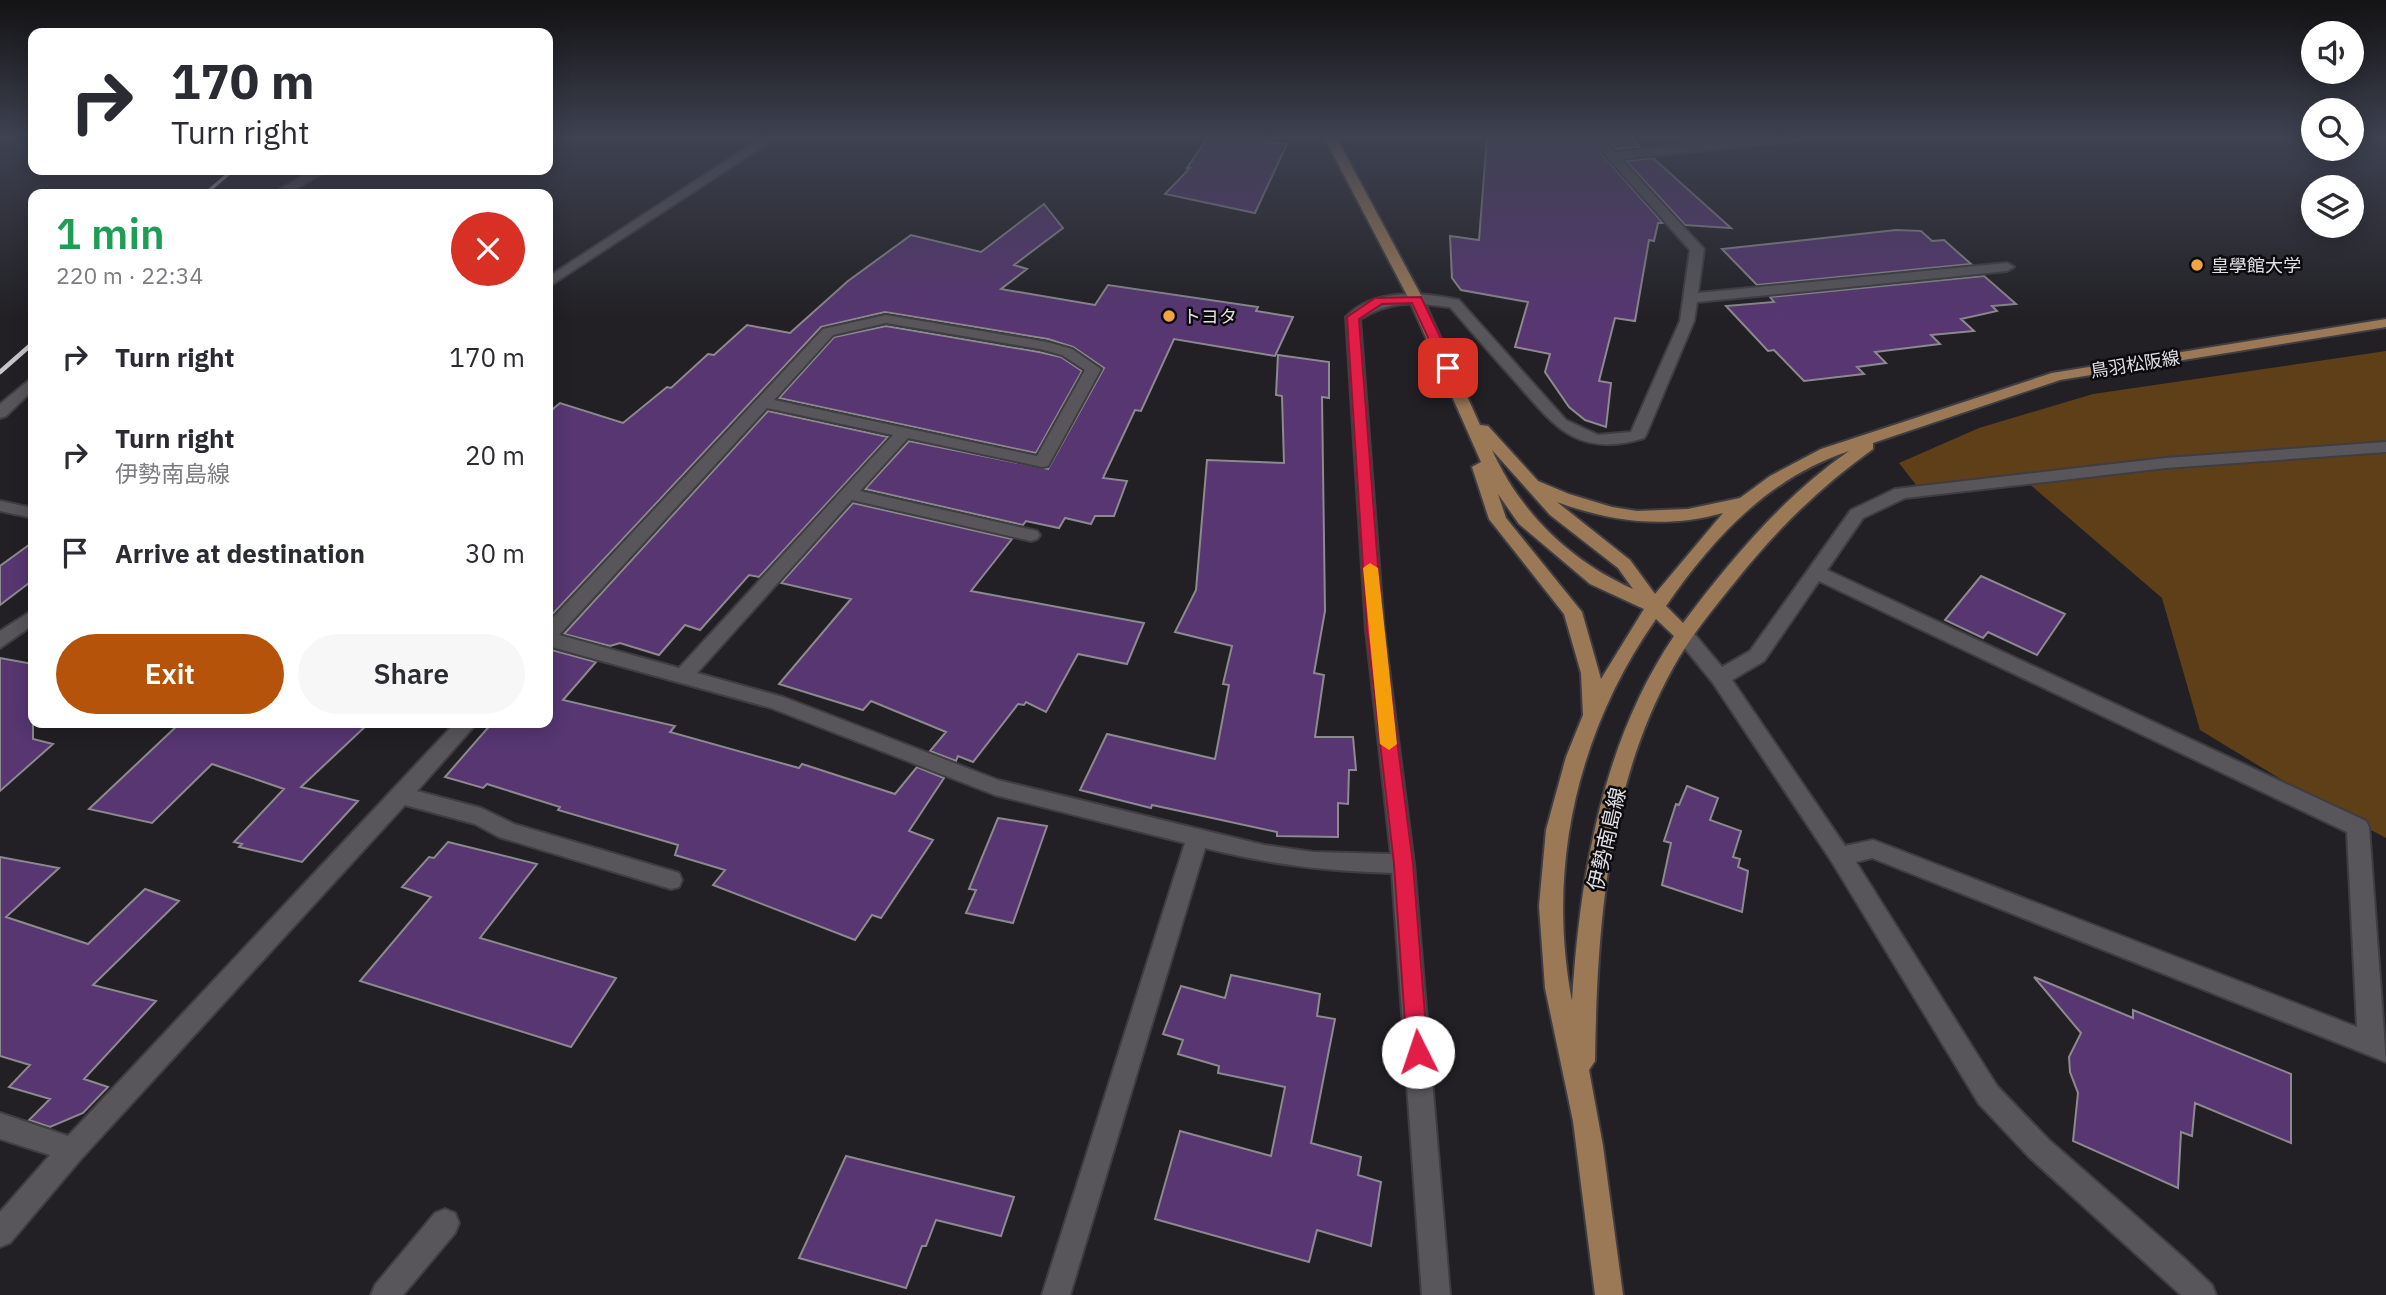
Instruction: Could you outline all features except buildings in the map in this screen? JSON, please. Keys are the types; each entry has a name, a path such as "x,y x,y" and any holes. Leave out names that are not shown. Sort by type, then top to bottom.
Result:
{"main road":[{"path":"1362,197 1416,299 1498,482 1525,520 1596,580 1655,607"},
{"name":"鳥羽松阪線","path":"1655,607 1713,530 1764,485 1798,465 1891,430 2057,376 2386,323"},
{"path":"1470,415 1556,511 1624,564 1655,607 1684,635"},
{"path":"1470,415 1477,460 1498,519 1573,612 1591,673 1592,717"},
{"name":"鳥羽松阪線","path":"1684,635 1753,545 1802,496 1847,460 1891,430"},
{"path":"1525,479 1554,495 1584,506 1639,518 1688,516 1749,499"},
{"name":"伊勢南島線","path":"1609,1295 1582,1097 1556,975 1552,868 1568,784 1592,717 1622,658 1655,607"},
{"name":"伊勢南島線","path":"1582,1097 1583,977 1595,876 1632,739 1658,677 1684,635"}],"street":[{"path":"553,280 679,197"},
{"path":"1436,1295 1403,864 1375,630 1353,317 1379,301 1416,299 1454,303 1560,423 1580,436 1615,443 1638,435 1687,321 1697,249 1650,197"},
{"path":"1692,298 2007,267"},
{"path":"553,632 763,402 828,332 886,319 1042,345 1067,352 1093,369 1042,462 763,402"},
{"path":"0,413 28,387"},
{"path":"683,676 904,433"},
{"path":"1720,678 1757,656 1857,514 1901,493 2166,463 2386,447"},
{"path":"848,494 1031,535"},
{"path":"0,506 28,512"},
{"path":"1815,572 2358,827 2378,1046 1874,849 1840,856"},
{"path":"0,641 28,620"},
{"path":"1684,635 1720,678 1840,856 1988,1095 2016,1127 2166,1259 2202,1295"},
{"path":"553,638 776,702 995,787 1198,836 1264,855 1403,864"},
{"path":"0,1233 72,1150 462,728"},
{"path":"400,795 481,817 508,831 671,880"},
{"path":"1056,1295 1198,836"},
{"path":"0,1126 72,1150"},
{"path":"385,1295 445,1223"}],"shaded area":[{"path":"2386,351 2386,838 2320,803 2200,730 2162,598 2027,482 1924,495 1899,463 1979,428 2093,394"}],"railway":[{"path":"0,372 28,347"}],"slow traffic":[{"path":"1370,568 1389,744"}],"place":[{"name":"皇學館大学","path":"2197,265"},
{"name":"トヨタ","path":"1169,316"}],"route":[{"path":"1418,1052 1403,864 1375,630 1353,317 1379,301 1416,299 1448,368"}]}
